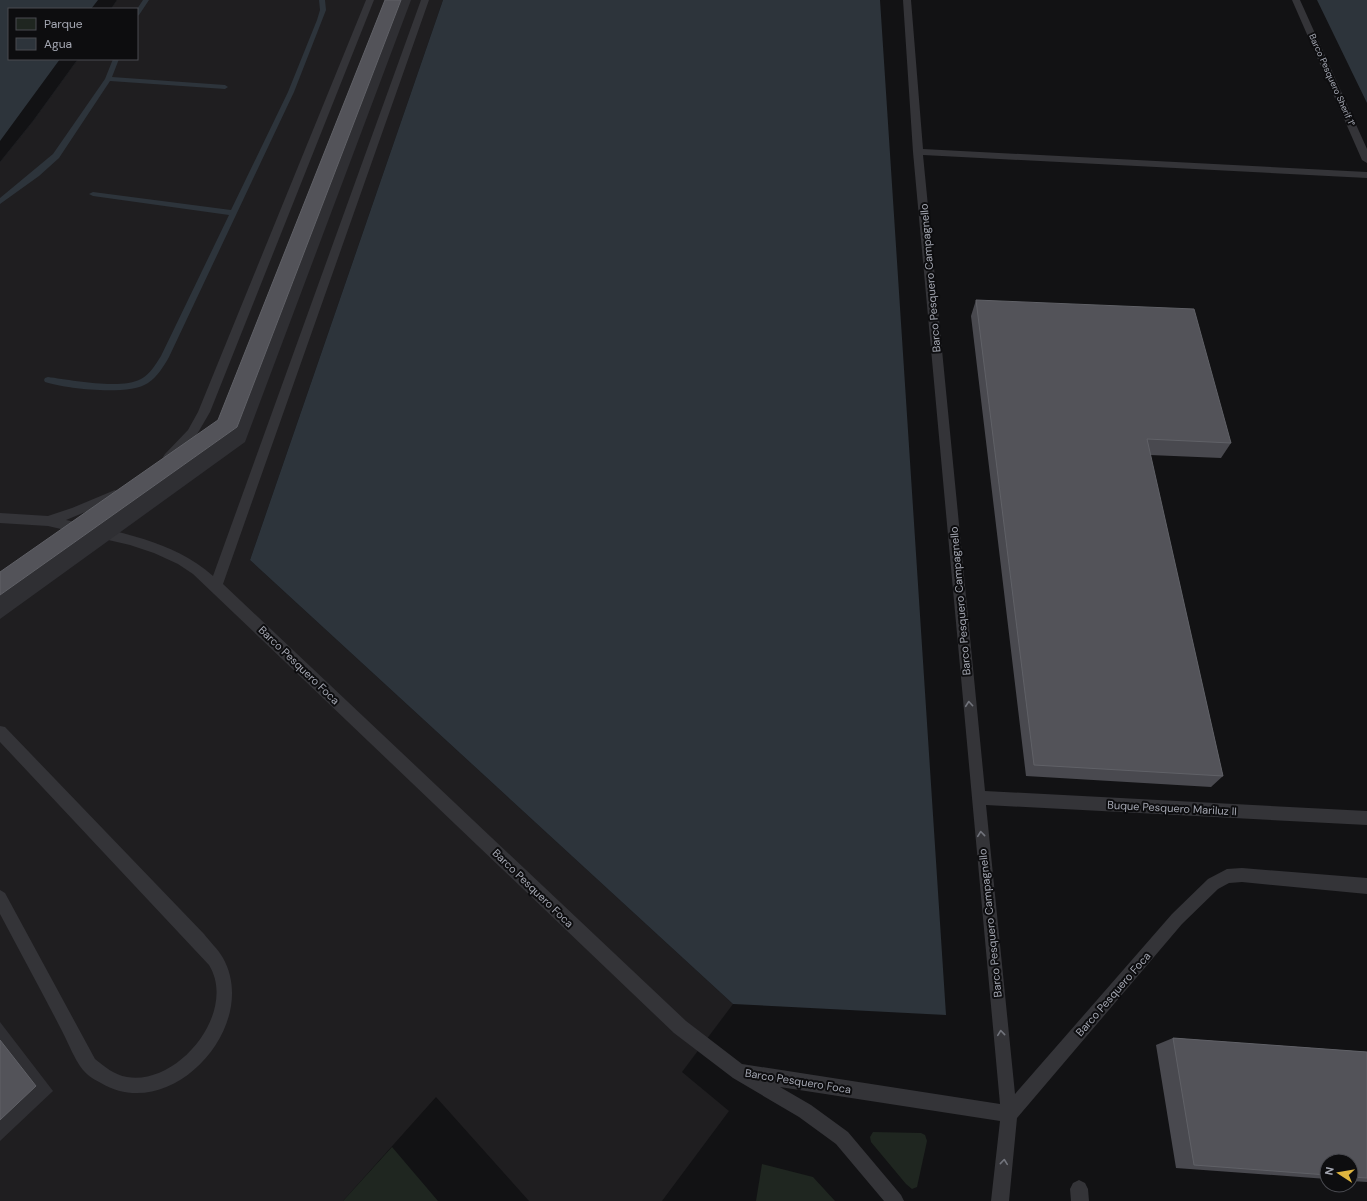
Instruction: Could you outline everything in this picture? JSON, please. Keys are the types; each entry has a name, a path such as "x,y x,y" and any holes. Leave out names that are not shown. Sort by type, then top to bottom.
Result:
{"lane":[{"path":"163,462 174,453 192,433 204,412 370,0"},
{"path":"216,586 425,0"},
{"name":"Barco Pesquero Campagnello","path":"907,0 918,152 1009,1114 1000,1201"},
{"name":"Barco Pesquero Sherif 1°","path":"1296,0 1367,160"},
{"path":"918,152 1367,175"},
{"path":"0,518 48,521 102,502 127,488"},
{"name":"Barco Pesquero Foca","path":"48,521 130,540 158,549 182,560 198,570 680,1027 740,1072 1009,1114 1177,919 1213,884 1227,876 1242,875 1367,886"},
{"path":"0,732 198,940 219,965 224,982 224,1001 219,1023 207,1045 194,1060 178,1072 165,1079 147,1085 132,1086 115,1082 100,1074 90,1065 0,898"},
{"name":"Buque Pesquero Mariluz II","path":"978,798 1367,818"},
{"path":"740,1072 805,1111 842,1138 895,1201"}],"shaded area":[{"path":"117,0 443,0 250,560 733,1004 682,1072 729,1111 662,1201 529,1201 436,1097 343,1201 0,1201 0,162 33,121 77,60 138,60 138,8 112,8"}],"green space":[{"path":"873,1132 921,1133 925,1135 927,1141 917,1187 912,1189 906,1184 871,1142 870,1137"},
{"path":"392,1147 438,1201 343,1201"},
{"path":"762,1164 813,1177 835,1201 756,1201"}],"water":[{"path":"0,0 117,0 112,8 8,8 8,60 77,60 33,121 0,162"},
{"path":"443,0 880,0 946,1015 733,1004 250,560"},
{"path":"1317,0 1367,0 1367,103"}],"pier":[{"path":"98,0 117,0 112,8 92,8"},
{"path":"59,60 77,60 33,121 0,162 0,141"}],"building":[{"path":"385,0 401,0 237,427 0,595 0,572 218,420"},
{"path":"976,300 1194,309 1231,443 1147,439 1223,776 1034,765"},
{"path":"1173,1038 1367,1052 1367,1178 1359,1178 1359,1153 1319,1153 1319,1174 1194,1165"},
{"path":"0,1040 36,1086 0,1120"}],"waterway":[{"path":"138,12 146,0"},
{"path":"48,380 83,385 123,387 143,382 158,367 165,357 291,92 320,20 323,10 322,0"},
{"path":"108,79 116,60"},
{"path":"0,202 36,174 56,156 108,79"},
{"path":"108,79 225,87"},
{"path":"93,194 233,213"}]}
